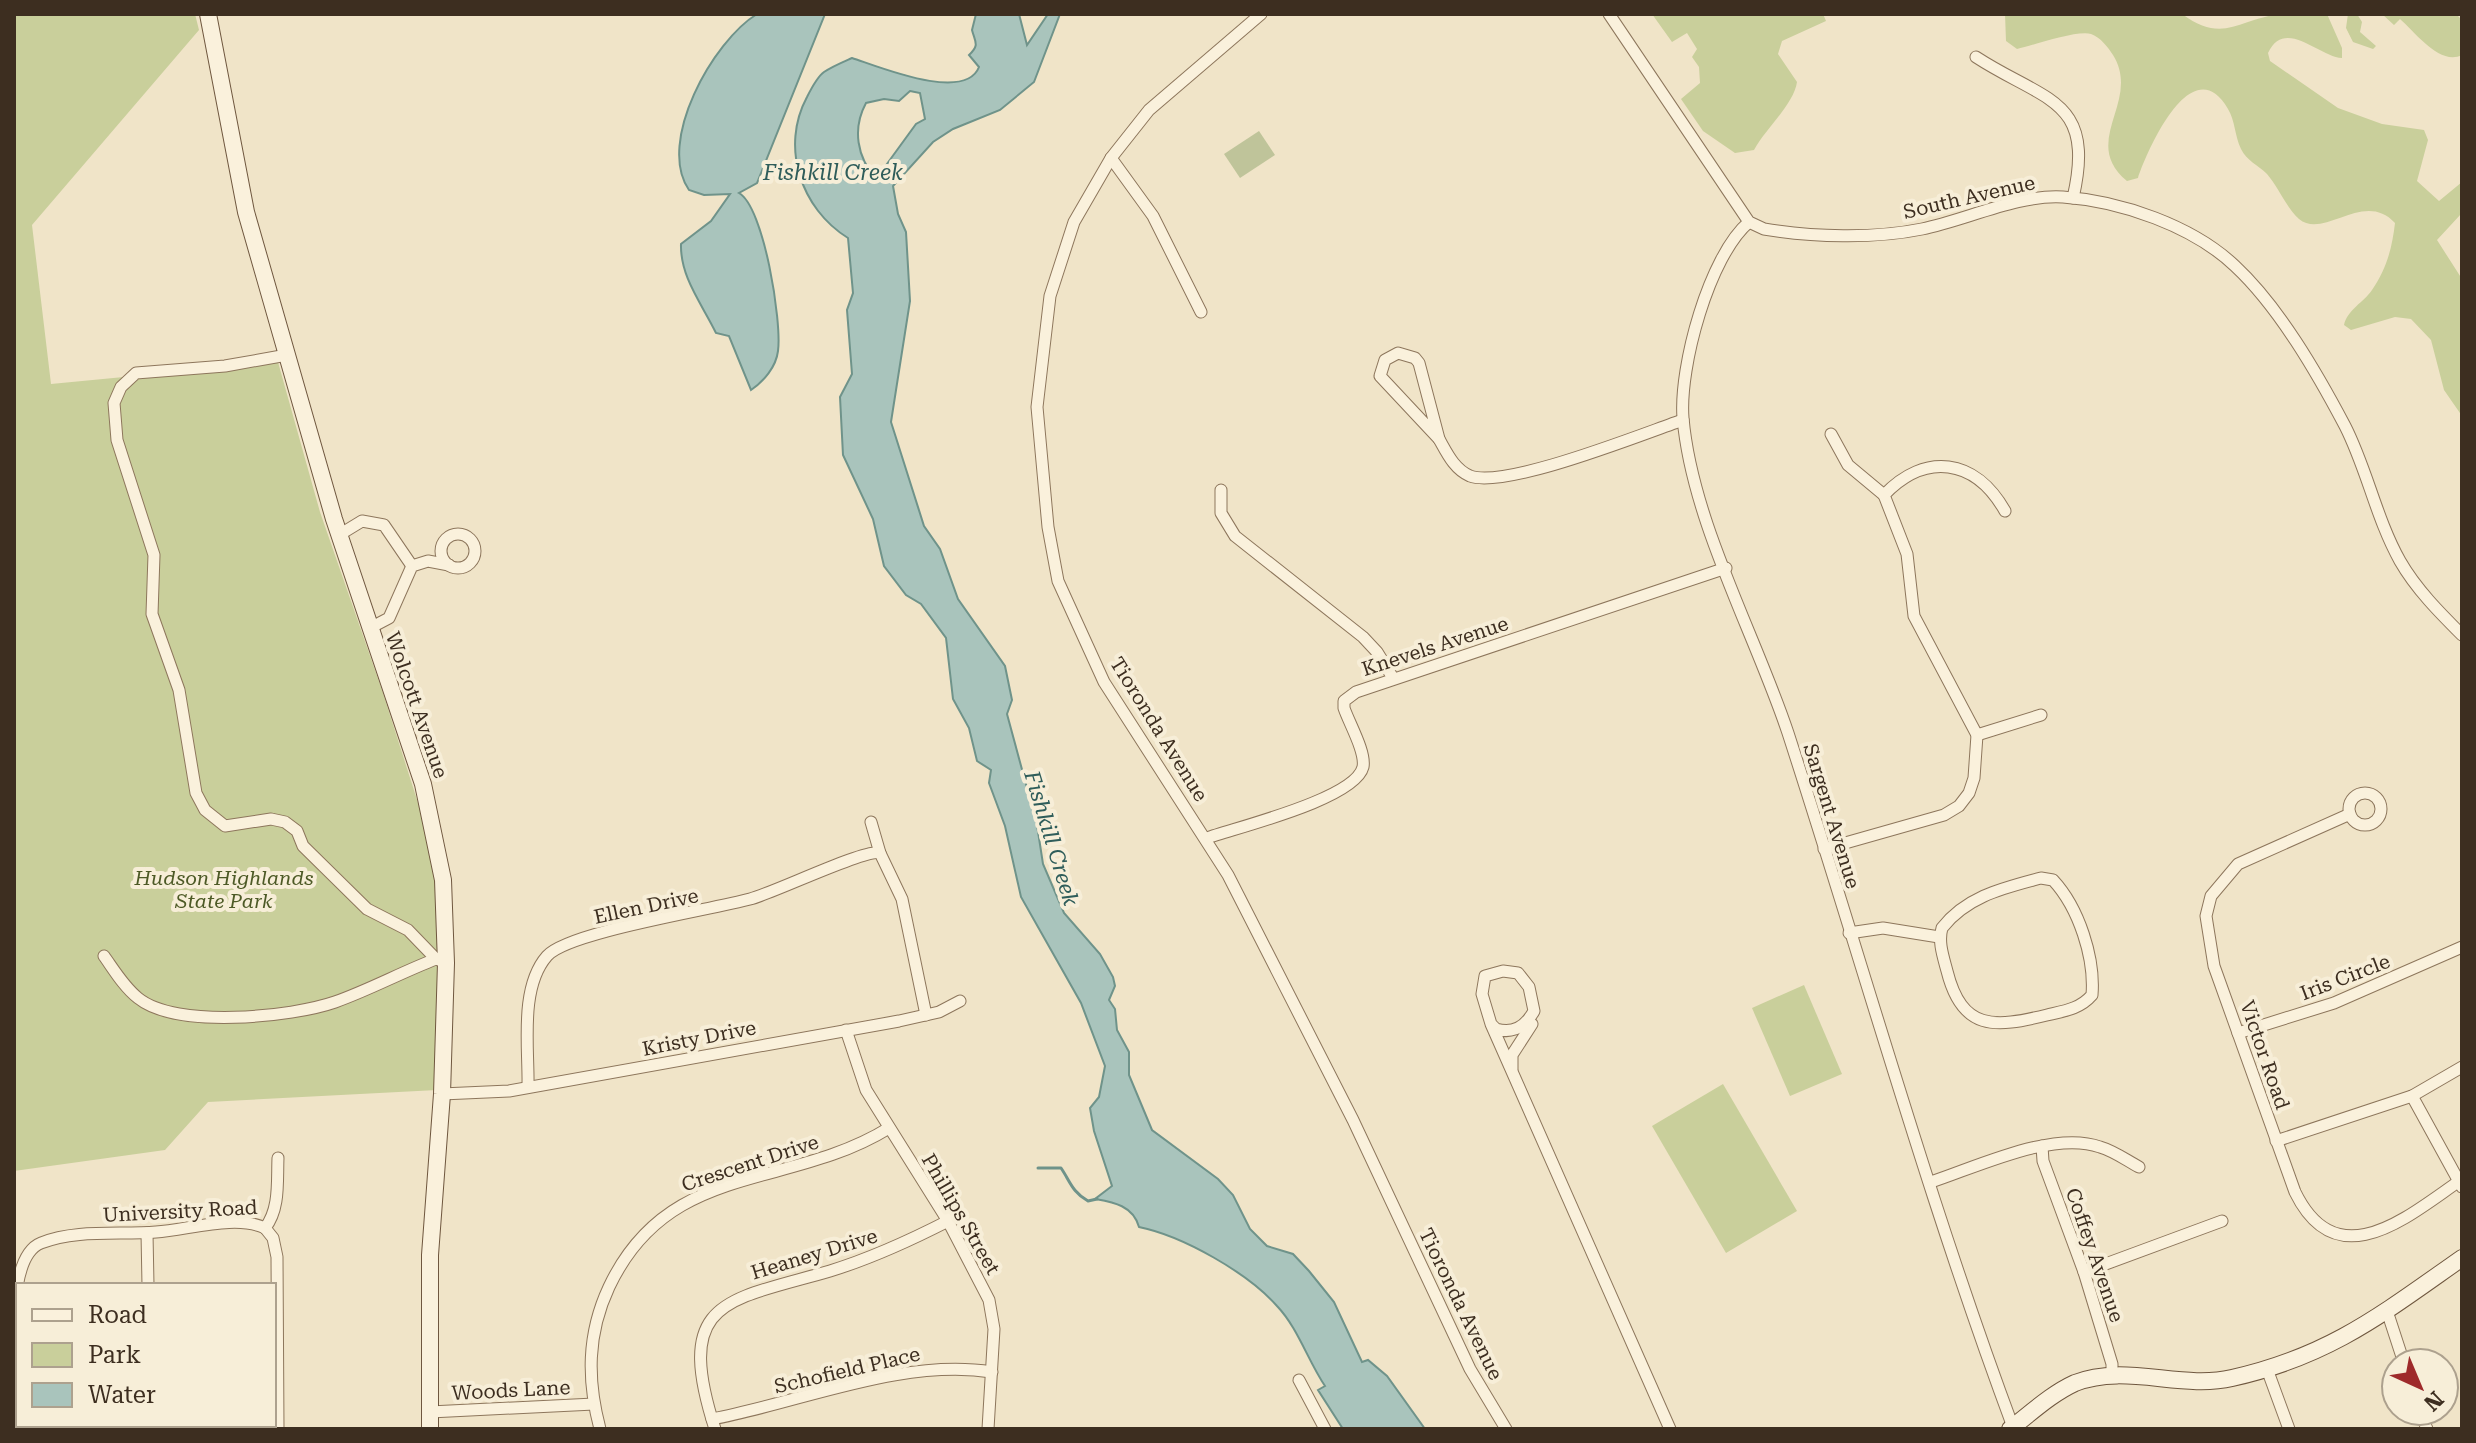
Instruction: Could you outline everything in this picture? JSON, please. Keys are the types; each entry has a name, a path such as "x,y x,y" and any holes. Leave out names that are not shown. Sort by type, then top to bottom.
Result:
{"main road":[{"name":"Wolcott Avenue","path":"208,14 246,212 339,535 434,823 447,909 441,961 442,1094 430,1255 430,1421"},
{"path":"2012,1428 2067,1387 2092,1378 2112,1376 2214,1382 2267,1369 2323,1350 2387,1311 2462,1258"}],"street":[{"name":"Tioronda Avenue","path":"1261,14 1149,110 1111,158 1074,222 1050,296 1037,407 1048,527 1058,581 1104,682 1207,838 1353,1120 1470,1369 1506,1429"},
{"path":"1609,14 1650,70 1749,222"},
{"path":"1976,57 2052,100 2072,121 2077,129 2080,157 2073,198"},
{"path":"1111,158 1153,216 1201,312"},
{"name":"South Avenue","path":"1749,222 1772,230 1876,235 1919,230 2032,199 2073,198 2118,207 2169,225 2222,255 2248,279 2298,345 2346,427 2399,560 2418,587 2462,635"},
{"name":"Sargent Avenue","path":"1749,222 1738,232 1717,269 1690,349 1683,420 1706,523 1787,730 1849,933 2012,1428"},
{"path":"1439,439 1419,363 1405,353 1391,354 1380,366 1380,376 1439,439 1458,468 1483,478 1538,468 1683,420"},
{"path":"104,956 139,999 155,1008 192,1015 223,1016 308,1010 441,961 408,930 367,909 303,846 297,831 285,822 271,819 225,826 205,810 188,760 179,690 152,614 154,555 117,440 114,403 121,387 136,373 225,366 287,355"},
{"path":"1824,849 1944,815 1959,806 1974,778 1977,735 1914,616 1907,554 1884,495 1848,465 1831,434"},
{"path":"1884,495 1910,472 1939,466 1980,478 1993,490 2005,511"},
{"path":"1221,490 1221,513 1235,536 1363,637 1393,678"},
{"path":"339,535 362,521 384,525 412,566"},
{"path":"370,628 389,618 412,566 428,561 449,565"},
{"name":"Knevels Avenue","path":"1207,838 1346,788 1363,768 1363,759 1344,701 1356,692 1726,568"},
{"path":"1977,735 2041,715"},
{"name":"Victor Road","path":"2350,814 2238,864 2211,896 2206,916 2209,945 2276,1141 2301,1206 2315,1221 2343,1234 2378,1234 2460,1185"},
{"path":"871,822 880,853 902,899 926,1015"},
{"name":"Ellen Drive","path":"528,1087 532,991 540,967 557,948 586,937 753,898 797,884 866,852 880,853"},
{"path":"2041,878 2053,880 2074,910 2092,973 2092,995 2075,1008 2015,1023 1976,1019 1957,1002 1939,937 1950,917 1989,892 2041,878"},
{"path":"1849,933 1883,928 1939,937"},
{"name":"Iris Circle","path":"2238,1033 2334,1003 2462,947"},
{"path":"1512,1074 1512,1055 1533,1023 1534,1011 1523,976 1511,970 1493,973 1482,983 1491,1024 1512,1074 1670,1429"},
{"name":"Kristy Drive","path":"442,1094 528,1087 846,1030 926,1015 960,1001"},
{"path":"1491,1024 1496,1029 1514,1030 1522,1026 1534,1011"},
{"name":"Phillips Street","path":"846,1030 866,1090 948,1221 989,1300 994,1329 988,1429"},
{"path":"2276,1141 2412,1096 2462,1067"},
{"path":"2412,1096 2460,1185"},
{"name":"Crescent Drive","path":"600,1429 594,1404 591,1346 601,1305 619,1266 651,1226 674,1208 703,1194 841,1153 889,1128"},
{"path":"1931,1182 2042,1146 2071,1143 2098,1146 2139,1167"},
{"name":"Coffey Avenue","path":"2042,1146 2043,1161 2084,1272 2112,1364 2112,1376"},
{"name":"University Road","path":"17,1283 27,1253 40,1243 74,1237 232,1224 265,1228 273,1218 276,1203 278,1158"},
{"name":"Heaney Drive","path":"714,1424 699,1367 701,1348 711,1321 727,1303 756,1289 888,1251 948,1221"},
{"path":"2084,1272 2222,1221"},
{"path":"265,1228 273,1238 277,1257 278,1429"},
{"path":"147,1233 148,1283"},
{"name":"University Road","path":"16,1288 16,1339"},
{"path":"2387,1311 2399,1347"},
{"name":"Schofield Place","path":"714,1424 913,1371 961,1367 992,1372"},
{"path":"2267,1369 2289,1429"},
{"path":"1299,1380 1325,1429"},
{"name":"Woods Lane","path":"430,1421 594,1404"}],"green space":[{"name":"Hudson Highlands State Park","path":"14,14 195,14 199,30 32,225 51,384 278,362 320,512 383,693 440,872 437,1090 208,1102 165,1150 14,1171"},
{"path":"1652,14 1823,14 1826,21 1782,41 1778,54 1797,82 1795,90 1754,150 1735,153 1703,131 1681,99 1700,83 1699,67 1692,57 1697,49 1687,33 1672,42"},
{"path":"2005,14 2182,14 2209,28 2221,29 2267,16 2327,14 2342,48 2342,58 2293,38 2284,38 2275,43 2268,53 2270,61 2338,108 2382,124 2424,130 2428,140 2417,181 2439,201 2462,182 2461,214 2437,240 2462,279 2462,416 2444,390 2431,340 2411,319 2395,317 2351,330 2344,325 2382,274 2395,223 2383,214 2370,211 2320,224 2309,224 2299,219 2267,174 2243,153 2228,109 2214,93 2200,90 2186,96 2173,110 2151,147 2138,178 2127,181 2114,166 2109,151 2109,136 2121,89 2120,72 2109,49 2098,37 2084,33 2017,49 2006,41"},
{"path":"2348,14 2357,14 2362,22 2360,32 2376,46 2373,49 2353,42 2346,28"},
{"path":"2382,14 2456,14 2462,20 2462,55 2445,56 2437,52 2400,19 2394,25"},
{"path":"1259,131 1275,155 1240,178 1224,154"},
{"path":"1804,985 1842,1074 1790,1096 1752,1008"},
{"path":"1723,1084 1797,1211 1726,1253 1652,1126"}],"water":[{"path":"757,14 825,14 757,183 739,193 748,203 763,241 777,316 777,357 765,378 751,390 729,336 716,333 693,290 682,256 681,244 711,221 730,194 704,195 689,190 681,170 680,146 684,120 707,69 740,27"},
{"name":"Fishkill Creek","path":"976,14 1019,14 1027,45 1048,14 1060,14 1034,82 1000,110 953,129 933,142 893,186 898,214 906,232 910,301 891,422 924,526 940,549 958,599 1005,666 1012,700 1007,714 1037,825 1043,864 1064,913 1100,954 1113,977 1115,986 1109,1000 1115,1009 1117,1030 1129,1052 1129,1075 1152,1130 1218,1179 1233,1195 1250,1229 1267,1246 1293,1254 1309,1271 1334,1302 1362,1362 1368,1360 1387,1376 1425,1429 1343,1429 1318,1390 1325,1386 1297,1334 1265,1294 1232,1269 1194,1247 1139,1227 1127,1209 1095,1199 1112,1186 1090,1108 1099,1097 1105,1066 1081,1003 1021,897 1005,826 989,783 991,770 977,761 969,728 953,699 946,638 921,604 906,595 884,566 873,519 843,455 840,397 852,374 847,310 853,293 848,238 818,211 807,194 796,156 795,136 799,116 819,77 852,58 920,79 957,82 971,77 979,67 969,55 976,46 972,30","holes":["910,91 920,93 925,119 916,124 876,179 864,162 859,142 859,123 866,103 884,99 899,101"]}],"waterway":[{"path":"1038,1168 1061,1168 1078,1194 1088,1201 1097,1199"}]}
